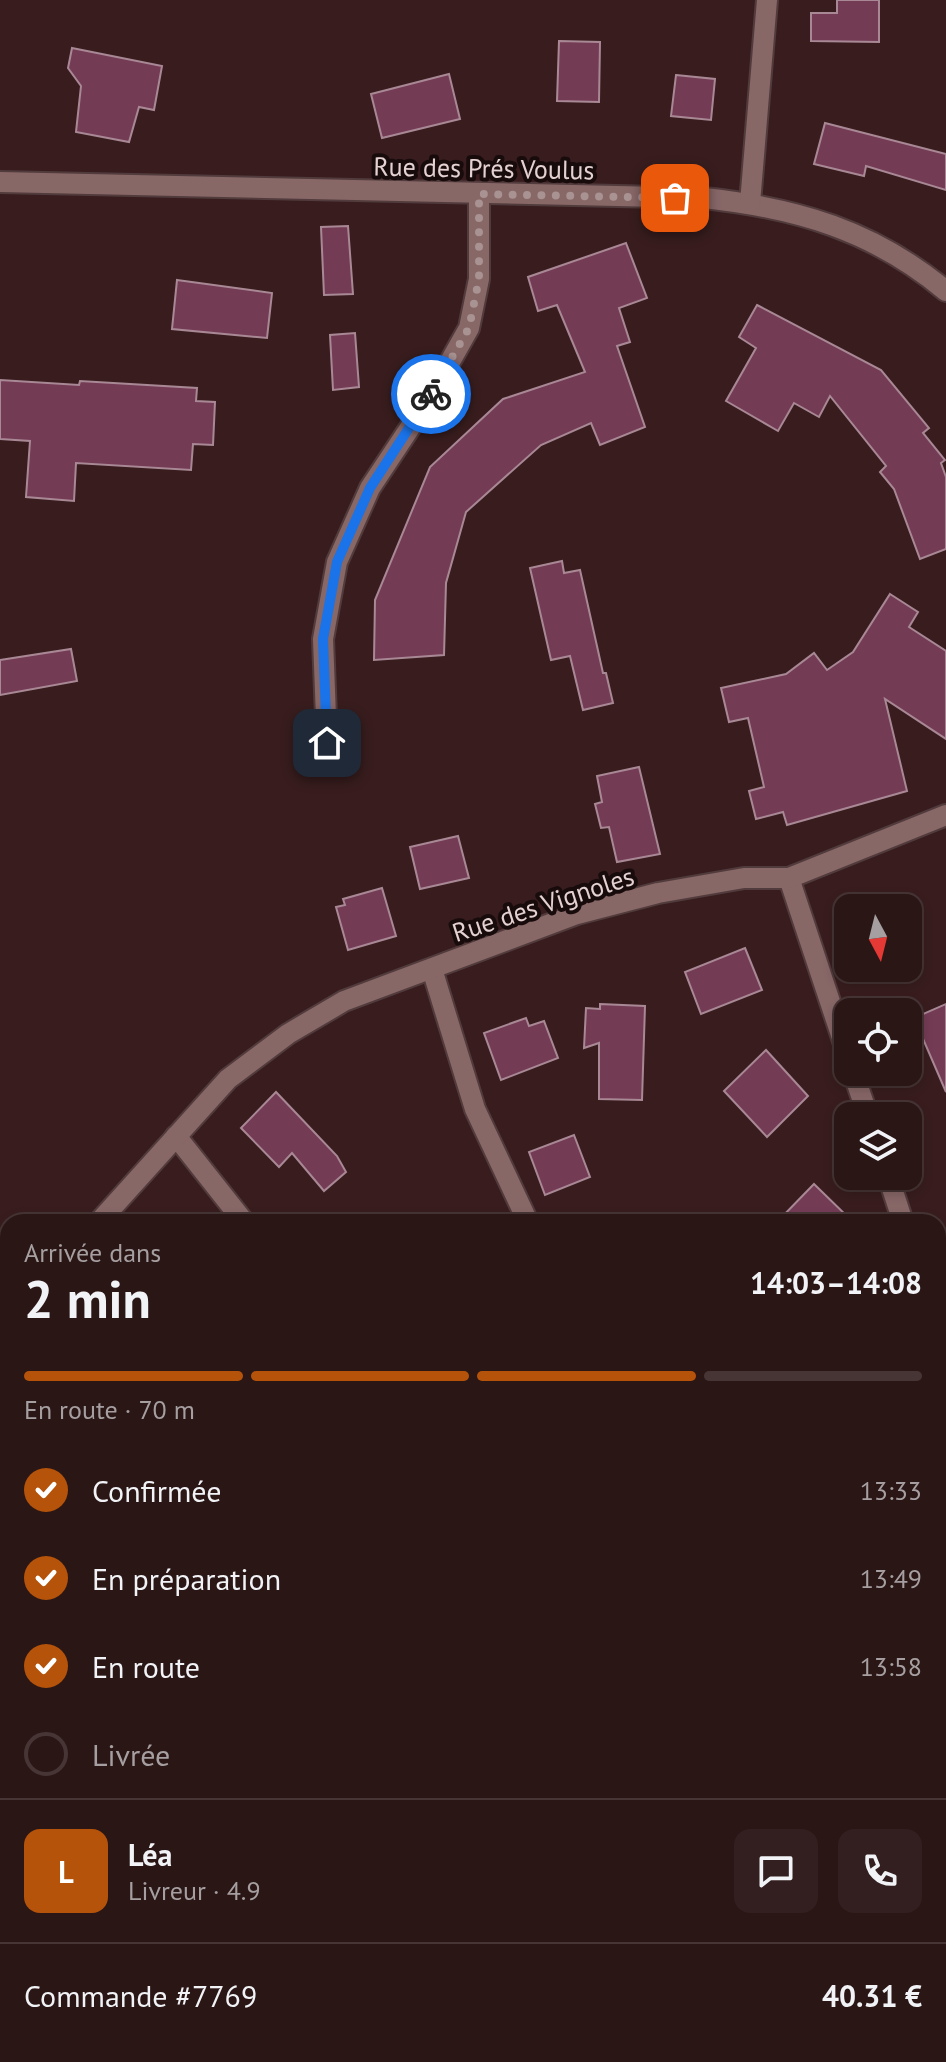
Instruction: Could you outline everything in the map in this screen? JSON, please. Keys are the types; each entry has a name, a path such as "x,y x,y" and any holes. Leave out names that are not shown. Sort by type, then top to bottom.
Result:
{"street":[{"path":"750,203 767,0"},
{"name":"Rue des Prés Voulus","path":"0,182 704,198 750,203 824,221 888,248 946,291"},
{"path":"327,743 323,639 337,562 370,488 429,399 469,328 479,279 479,194"},
{"name":"Rue des Vignoles","path":"106,1214 228,1079 288,1034 344,1001 577,914 658,893 744,878 789,878 946,815"},
{"path":"789,878 834,1014"},
{"name":"Rue des Vignoles","path":"432,969 475,1109 524,1214"},
{"path":"176,1136 238,1214"},
{"path":"893,1190 900,1214"}],"building":[{"path":"837,0 879,0 879,42 811,41 811,13 837,13"},
{"path":"559,41 600,42 599,102 557,101"},
{"path":"72,48 162,66 154,110 139,107 129,142 76,132 81,86 68,68"},
{"path":"449,74 460,119 382,138 371,94"},
{"path":"676,75 715,79 711,120 671,116"},
{"path":"825,123 946,154 946,190 866,166 864,176 814,164"},
{"path":"348,226 353,294 324,295 321,227"},
{"path":"626,243 647,298 619,308 630,342 617,346 645,427 600,445 591,423 541,445 466,512 446,583 444,655 374,660 375,600 430,467 503,399 585,372 557,305 538,311 528,277"},
{"path":"177,280 272,293 267,338 172,329"},
{"path":"757,305 881,370 929,428 923,433 945,460 941,463 946,477 946,549 920,559 894,489 880,472 886,466 830,396 819,417 794,403 778,431 726,401 756,348 739,337"},
{"path":"355,333 359,387 333,390 330,335"},
{"path":"0,380 197,388 196,401 215,402 213,445 193,444 191,470 76,463 74,501 26,497 30,441 0,439"},
{"path":"562,561 564,573 580,570 603,673 606,673 613,703 583,710 570,656 551,660 530,568"},
{"path":"890,594 918,612 909,627 946,651 946,739 885,699 907,791 787,825 783,812 756,819 749,791 764,787 748,718 729,722 721,688 786,674 814,653 827,670 853,652"},
{"path":"71,649 77,681 0,695 0,660"},
{"path":"639,767 660,854 617,862 609,827 601,828 595,804 602,802 597,776"},
{"path":"458,836 469,878 420,889 410,847"},
{"path":"382,888 396,936 348,950 336,907 345,905 343,899"},
{"path":"745,948 762,990 701,1014 685,972"},
{"path":"600,1004 645,1006 642,1100 599,1099 599,1043 584,1048 586,1008 600,1009"},
{"path":"946,1004 946,1092 922,1036 922,1014"},
{"path":"526,1018 529,1026 544,1021 558,1058 501,1080 484,1033"},
{"path":"766,1050 808,1096 767,1137 724,1091"},
{"path":"276,1092 337,1156 346,1172 324,1191 292,1153 279,1167 241,1128"},
{"path":"574,1135 590,1177 545,1195 529,1152"},
{"path":"814,1184 845,1214 785,1214"}],"way so far":[{"path":"431,394 469,328 479,279 479,194 675,198"}],"route":[{"path":"327,743 323,639 337,562 370,488 431,394"}]}
